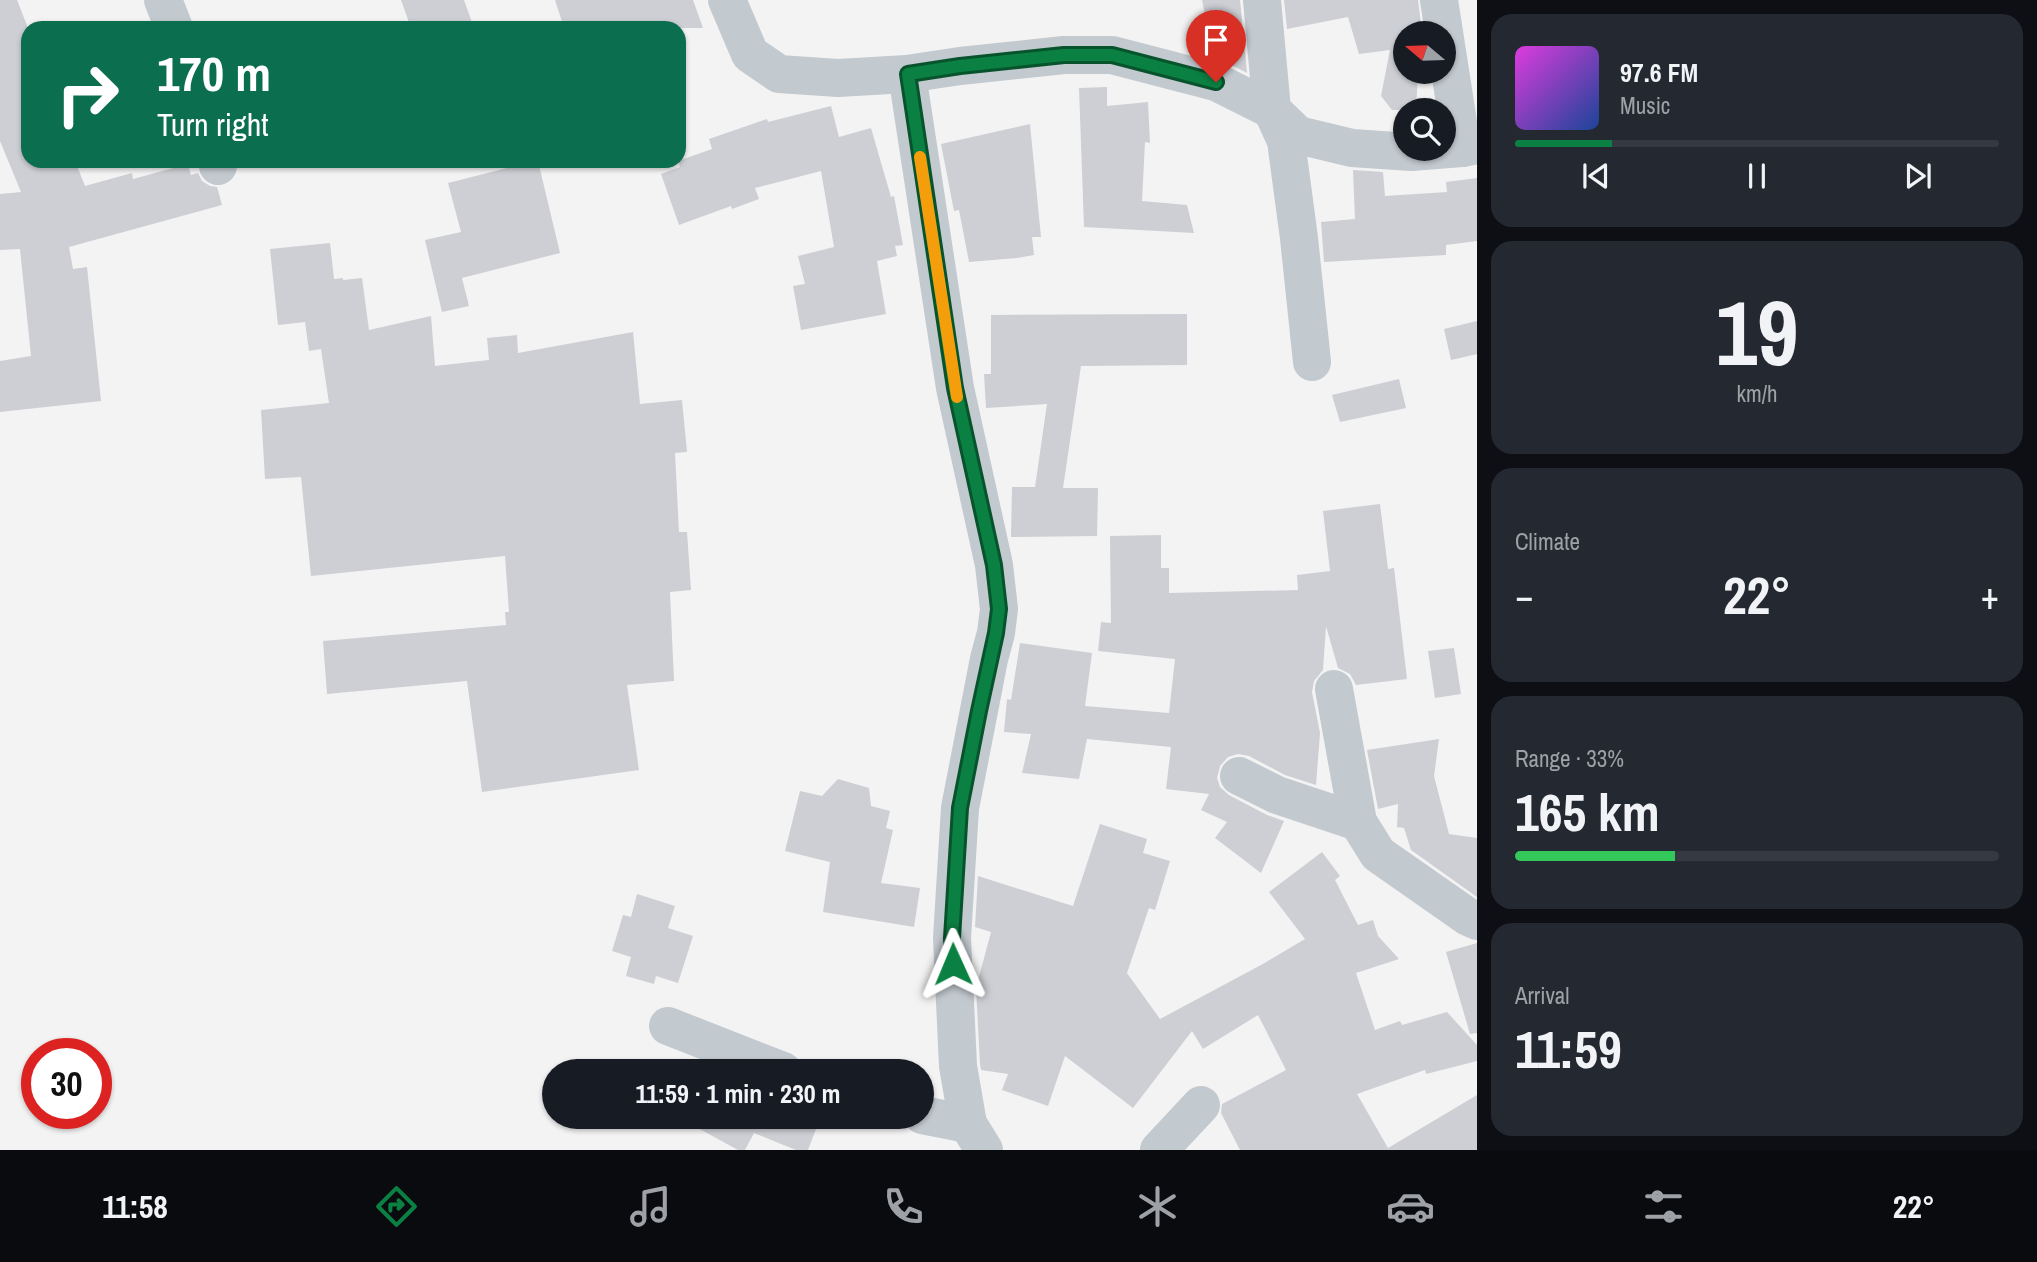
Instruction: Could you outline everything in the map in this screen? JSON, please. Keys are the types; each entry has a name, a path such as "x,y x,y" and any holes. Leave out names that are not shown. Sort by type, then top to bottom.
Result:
{"street":[{"path":"163,0 171,21"},
{"path":"727,0 750,54 779,74 838,78 908,74 1064,55 1112,55 1216,82 1272,110 1298,135 1352,148 1411,152 1470,147 1439,0"},
{"path":"1262,0 1272,110 1286,141 1312,362"},
{"path":"908,74 955,388 994,565 999,609 960,808 952,938 958,1066 976,1137"},
{"path":"1334,689 1358,822 1378,854 1477,921"},
{"path":"1239,776 1277,795 1358,822"},
{"path":"668,1026 752,1059"},
{"path":"1159,1150 1201,1105"},
{"path":"934,1120 976,1137"}],"building":[{"path":"0,0 17,0 25,21 21,21 21,168 78,168 85,186 132,173 133,179 173,168 189,168 191,175 198,173 202,181 217,187 222,205 69,247 73,269 87,267 101,401 0,412 0,361 31,356 20,249 0,250 0,194 21,192 0,141"},
{"path":"401,0 464,0 472,21 408,21"},
{"path":"555,0 693,0 703,28 686,28 686,21 562,21"},
{"path":"1202,0 1240,0 1247,73 1226,62 1204,56 1208,28"},
{"path":"1284,0 1418,0 1421,21 1393,21 1393,84 1417,84 1417,98 1393,98 1392,110 1381,96 1390,50 1359,54 1348,17 1287,29"},
{"path":"1107,87 1107,106 1148,102 1150,143 1145,142 1142,201 1187,205 1194,233 1084,227 1079,88"},
{"path":"831,106 839,137 871,128 891,197 894,196 903,245 895,246 897,256 877,261 886,314 801,330 793,286 805,284 798,256 834,247 821,171 755,188 759,199 679,225 661,174 686,168 686,158 712,149 709,139 767,119 768,122"},
{"path":"1030,124 1041,237 1032,237 1034,255 969,262 959,210 954,211 941,144"},
{"path":"507,168 540,168 560,253 462,278 469,306 442,312 425,240 461,232 448,183"},
{"path":"1353,170 1383,172 1385,196 1447,192 1446,182 1477,178 1477,241 1446,245 1446,255 1324,262 1321,222 1355,219"},
{"path":"330,243 334,279 362,278 369,330 431,316 435,366 489,360 487,338 517,335 518,353 633,332 640,404 682,400 687,452 675,453 679,532 687,532 691,590 670,592 674,681 627,685 639,770 482,792 467,681 327,694 323,641 506,625 505,612 509,612 505,556 311,576 301,477 265,479 261,410 329,403 321,349 309,351 305,322 278,325 270,249"},
{"path":"1187,314 1187,365 1081,366 1063,488 1098,488 1097,536 1011,537 1012,487 1035,487 1047,404 986,408 984,374 991,374 991,315"},
{"path":"1477,321 1477,354 1451,360 1444,329"},
{"path":"1399,379 1406,408 1340,422 1332,395"},
{"path":"1380,504 1388,569 1394,568 1407,679 1356,685 1350,674 1338,668 1326,626 1323,670 1314,681 1312,692 1320,733 1316,785 1285,775 1249,756 1238,754 1228,757 1220,766 1217,778 1220,787 1229,795 1284,821 1261,873 1215,838 1227,822 1201,810 1209,794 1166,789 1171,747 1087,739 1079,779 1022,773 1031,734 1004,732 1007,699 1011,700 1020,643 1092,653 1085,706 1169,713 1175,659 1098,651 1101,622 1111,623 1110,536 1161,535 1161,568 1169,568 1169,593 1298,590 1297,575 1330,571 1323,511"},
{"path":"1454,648 1461,694 1435,698 1428,651"},
{"path":"1439,739 1434,776 1449,834 1477,838 1477,897 1411,850 1404,828 1397,827 1398,804 1378,809 1367,750"},
{"path":"838,779 869,788 871,806 890,811 886,828 893,830 881,883 920,888 914,927 823,912 830,862 785,851 800,791 822,796"},
{"path":"1100,824 1147,839 1143,853 1170,861 1155,910 1149,908 1127,973 1160,1019 1305,939 1269,892 1322,852 1340,876 1335,880 1358,925 1373,920 1378,936 1399,959 1356,973 1375,1030 1400,1021 1402,1025 1447,1012 1477,1045 1477,1061 1426,1074 1425,1070 1357,1094 1388,1148 1477,1095 1477,1150 1240,1150 1221,1113 1222,1104 1286,1070 1258,1015 1203,1049 1192,1031 1133,1108 1065,1056 1048,1106 1002,1090 1008,1074 981,1070 980,1064 976,988 991,932 975,927 978,876 1073,906"},
{"path":"637,894 675,906 668,928 693,936 678,983 656,976 654,984 626,976 631,957 612,951 623,915 631,917"},
{"path":"1477,943 1477,1033 1470,1034 1446,952"},
{"path":"700,1129 816,1129 808,1150 796,1150 754,1133 745,1150 738,1150"}],"slow traffic":[{"path":"920,157 957,397"}],"route":[{"path":"953,964 952,938 960,808 999,609 994,565 955,388 908,74 1064,55 1112,55 1216,82"}]}
